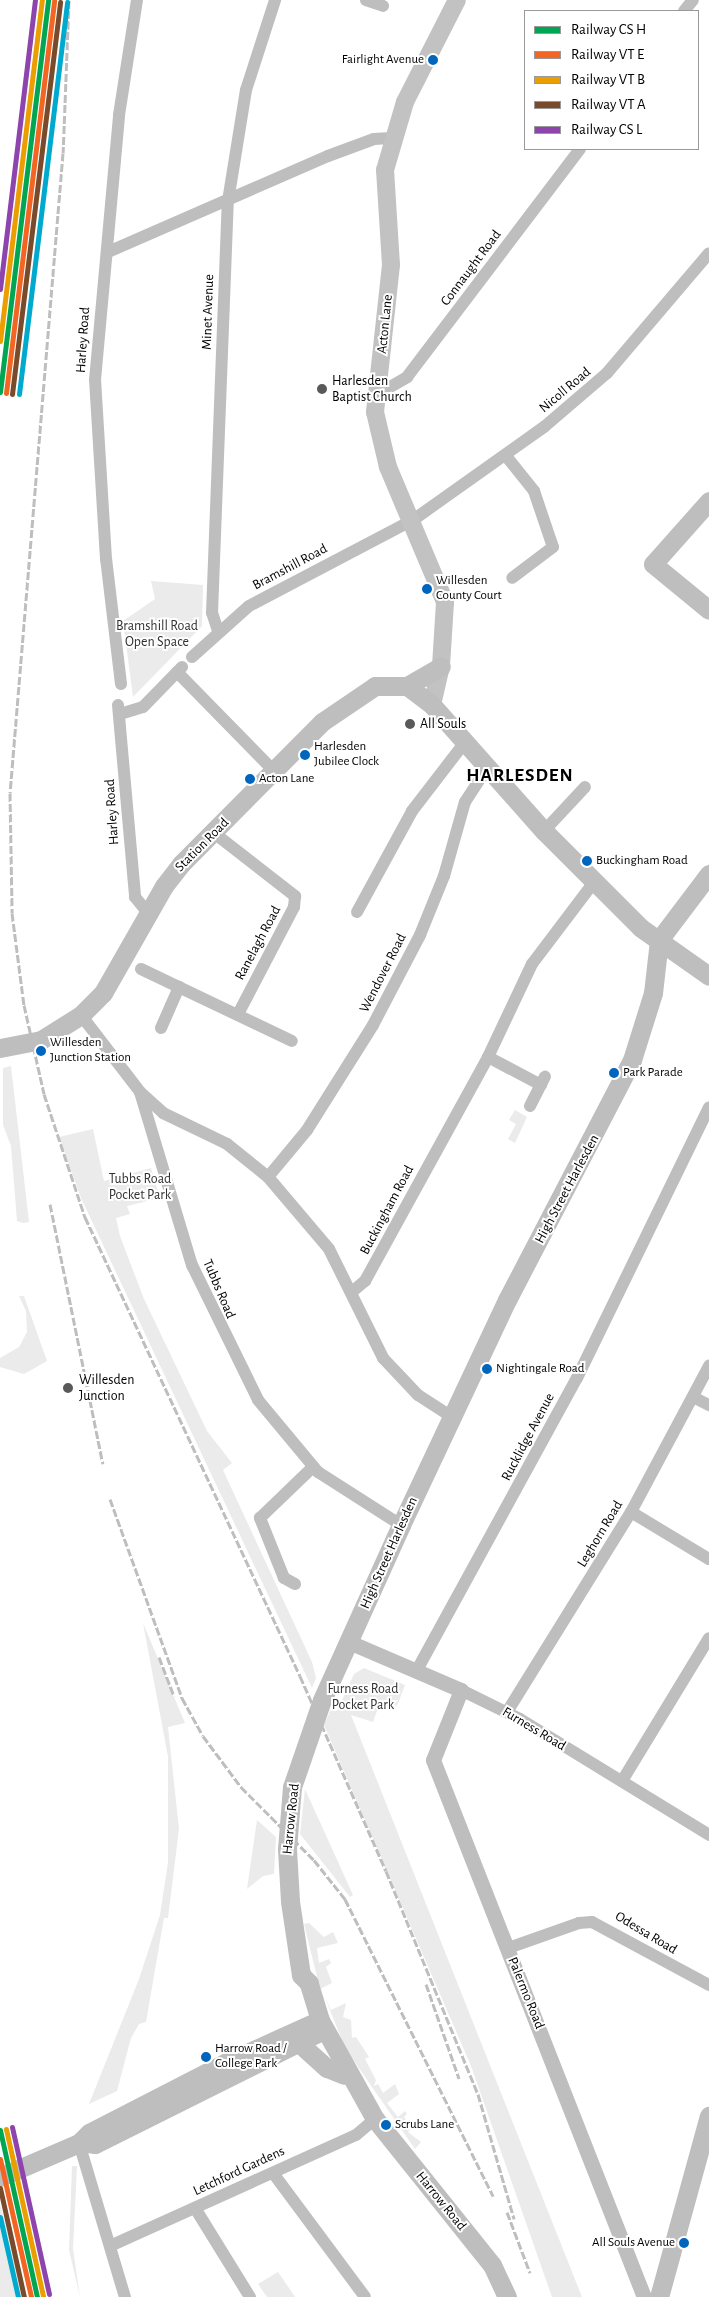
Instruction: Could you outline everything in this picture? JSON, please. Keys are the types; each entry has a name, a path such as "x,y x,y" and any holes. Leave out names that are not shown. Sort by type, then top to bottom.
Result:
{"main road":[{"name":"Acton Lane","path":"432,705 441,666 445,602 378,435 378,394 391,265 384,170 391,138 456,0"},
{"path":"709,501 653,564 709,610"},
{"path":"441,666 407,686 432,705 492,769 544,831 594,882 659,940 709,976"},
{"name":"Station Road","path":"0,1048 41,1040 81,1015 103,993 148,913 181,864 275,772 322,722 348,702 375,686 407,686"},
{"path":"659,940 709,874"},
{"name":"High Street Harlesden","path":"349,1642 452,1417 632,1060 654,993 659,940"},
{"name":"Harrow Road","path":"349,1642 325,1695 292,1787 287,1849 302,1975 298,1984 313,2030 375,2119 492,2265 507,2297"},
{"path":"0,2177 78,2144 89,2132 313,2030 327,2068 348,2079"},
{"path":"659,2297 705,2159 709,2116"}],"street":[{"name":"Harley Road","path":"121,684 94,426 96,343 108,252 119,116 137,0"},
{"name":"Minet Avenue","path":"218,631 213,594 228,201 246,90 274,0"},
{"path":"366,0 383,6"},
{"path":"685,10 693,0"},
{"path":"108,252 337,153 374,139 391,138"},
{"name":"Connaught Road","path":"378,394 407,377 579,150"},
{"name":"Nicoll Road","path":"413,520 506,456 607,374 709,253"},
{"path":"506,456 534,491 553,546 512,578"},
{"name":"Bramshill Road","path":"192,657 218,631 267,594 413,520"},
{"name":"Harley Road","path":"148,913 135,897 119,710 143,708 180,670 275,772"},
{"path":"357,912 412,811 466,741"},
{"name":"Wendover Road","path":"268,1177 307,1130 374,1025 420,935 444,876 465,802 492,769"},
{"path":"544,831 585,787"},
{"name":"Ranelagh Road","path":"214,833 295,896 294,908 238,1014"},
{"name":"Buckingham Road","path":"353,1292 364,1282 488,1057 532,964 594,882"},
{"path":"141,969 292,1041"},
{"path":"160,1028 179,987"},
{"name":"Tubbs Road","path":"81,1015 140,1092 183,1239 208,1304 258,1400 313,1467 338,1489 401,1525"},
{"path":"488,1057 543,1081 530,1106"},
{"path":"140,1092 162,1113 227,1144 268,1177 329,1249 353,1292 383,1358 418,1395 452,1417"},
{"name":"Rucklidge Avenue","path":"417,1670 573,1385 709,1107"},
{"name":"Leghorn Road","path":"508,1712 631,1512 695,1398 709,1366"},
{"path":"695,1398 709,1405"},
{"path":"295,1584 284,1578 260,1518 313,1467"},
{"path":"631,1512 709,1559"},
{"path":"622,1781 709,1638"},
{"name":"Furness Road","path":"349,1642 417,1670 508,1712 709,1835"},
{"name":"Palermo Road","path":"461,1690 433,1760 644,2297"},
{"name":"Odessa Road","path":"508,1948 579,1923 592,1922 709,1985"},
{"name":"Letchford Gardens","path":"110,2246 356,2135 375,2119"},
{"path":"78,2144 125,2297"},
{"path":"273,2173 365,2297"},
{"path":"195,2208 250,2297"}],"green space":[{"name":"Bramshill Road Open Space","path":"151,581 203,585 202,626 133,697 123,621 155,599"},
{"path":"11,1066 29,1222 23,1223 17,1221 11,1146 3,1125 3,1068"},
{"path":"515,1110 527,1117 515,1143 508,1139 516,1124 509,1120"},
{"name":"Tubbs Road Pocket Park","path":"93,1129 104,1181 151,1168 160,1198 127,1206 130,1214 116,1218 120,1236 144,1299 207,1431 232,1463 223,1470 312,1662 316,1678 312,1688 81,1198 59,1137"},
{"path":"19,1296 24,1296 47,1361 24,1374 0,1367 0,1358 19,1347 27,1332 26,1311"},
{"path":"143,1623 185,1723 168,1727 179,1829 168,1918 164,1918 146,2022 139,2024 131,2038 117,2091 89,2104 139,1979 160,1915 168,1862 168,1757"},
{"name":"Furness Road Pocket Park","path":"364,1668 405,1685 397,1706 381,1700 373,1722 351,1715 582,2297 552,2297 471,2066 324,1725 331,1709 337,1711 354,1674"},
{"path":"305,1789 353,1895 350,1897 300,1834"},
{"path":"257,1820 276,1837 274,1874 263,1876 247,1889"},
{"path":"309,1923 324,1937 333,1932 338,1943 317,1948 319,1963 329,1959 331,1963 326,1967 332,1983 320,1989 304,1924"},
{"path":"324,1995 331,2010 346,2003 343,2017 351,2020 352,2038 356,2037 369,2057 365,2059 376,2080 374,2086 378,2084 383,2093 395,2084 399,2094 387,2103 398,2117 405,2111 407,2114 404,2117 411,2129 408,2132 421,2142 415,2149 345,2048"},
{"path":"72,2166 77,2166 73,2249 80,2297 69,2250"},
{"path":"0,2204 25,2297 0,2297"},
{"path":"278,2272 295,2297 267,2297 258,2284"}],"railway":[{"path":"69,0 63,153 10,793 12,913 24,1005 44,1094 85,1217 300,1676 386,1871 478,2094 514,2219"},
{"path":"50,1204 103,1464"},
{"path":"110,1499 182,1698 203,1736 241,1787 314,1860 345,1899 493,2196"},
{"path":"159,1657 174,1696"},
{"path":"426,1984 459,2078"},
{"path":"507,2212 530,2273"}],"transit line":[{"path":"0,289 35,0"},
{"path":"0,341 42,0"},
{"path":"0,392 48,0"},
{"path":"6,393 54,1"},
{"path":"12,394 60,2"},
{"path":"19,394 67,2"},
{"path":"12,2127 49,2294"},
{"path":"6,2129 43,2296"},
{"path":"0,2130 37,2297"},
{"path":"0,2159 31,2297"},
{"path":"0,2188 24,2297"},
{"path":"0,2217 18,2297"}],"place":[{"name":"Fairlight Avenue","path":"433,60"},
{"name":"Harlesden Baptist Church","path":"322,389"},
{"name":"Willesden County Court","path":"427,589"},
{"name":"All Souls","path":"410,724"},
{"name":"Harlesden Jubilee Clock","path":"305,755"},
{"name":"Acton Lane","path":"250,779"},
{"name":"Buckingham Road","path":"587,861"},
{"name":"Willesden Junction Station","path":"41,1051"},
{"name":"Park Parade","path":"614,1073"},
{"name":"Nightingale Road","path":"487,1369"},
{"name":"Willesden Junction","path":"68,1388"},
{"name":"Harrow Road / College Park","path":"206,2057"},
{"name":"Scrubs Lane","path":"386,2125"},
{"name":"All Souls Avenue","path":"684,2243"}],"district":[{"name":"HARLESDEN","path":"520,776"}]}
